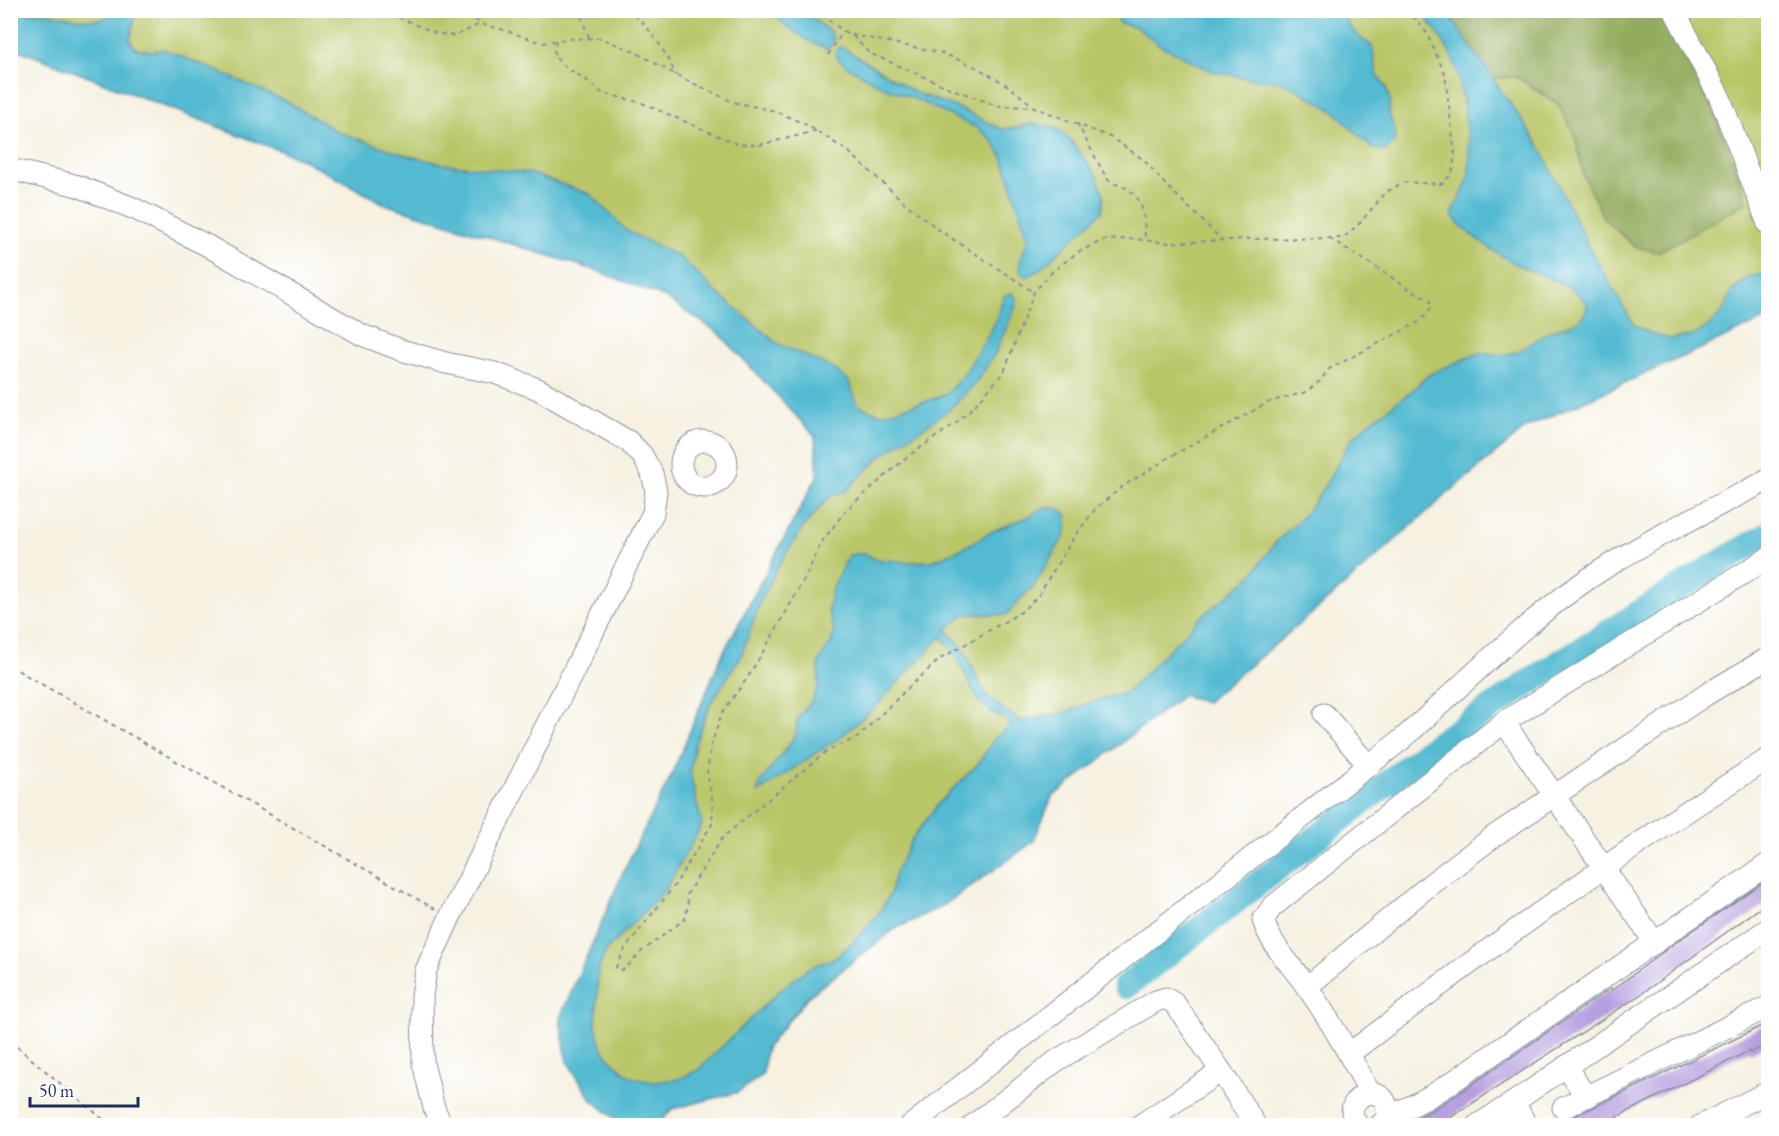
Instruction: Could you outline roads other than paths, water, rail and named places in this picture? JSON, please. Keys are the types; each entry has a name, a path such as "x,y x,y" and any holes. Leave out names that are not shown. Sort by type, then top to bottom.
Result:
{"street":[{"path":"1674,10 1719,98 1768,224"},
{"path":"10,169 78,186 135,209 208,246 362,335 401,350 446,363 495,373 538,390 628,441 642,455 652,473 656,491 653,513 450,917 426,970 422,996 423,1063 434,1108 442,1125"},
{"path":"654,483 682,472"},
{"path":"910,1125 1369,766 1437,709 1503,647 1551,607 1599,571 1665,533 1768,480"},
{"path":"1370,1093 1349,1054 1307,987 1268,936 1263,920 1272,907 1504,722 1768,558"},
{"path":"1307,987 1432,883 1497,834 1707,694 1768,658"},
{"path":"1324,714 1369,766"},
{"path":"1504,722 1654,943"},
{"path":"1349,1054 1517,928 1768,759"},
{"path":"1384,1121 1423,1102 1768,864"},
{"path":"1476,1125 1514,1102 1768,929"},
{"path":"972,1125 1056,1061 1156,1001 1166,998 1175,1004 1256,1125"},
{"path":"1563,1108 1768,1007"},
{"path":"1566,1066 1586,1097"},
{"path":"1139,1125 1221,1071"},
{"path":"1700,1125 1768,1092"},
{"path":"1359,1125 1353,1117 1353,1106 1359,1097 1370,1093 1384,1100 1388,1111 1384,1121"},
{"path":"1514,1102 1527,1125"}],"water":[{"path":"111,11 136,11 130,40 135,48 152,51 163,49 208,67 290,103 338,132 406,155 444,164 529,173 590,194 627,231 680,257 715,291 777,343 834,369 848,380 859,406 881,414 946,394 963,376 992,329 1004,296 1012,293 1018,301 995,354 975,384 949,410 880,457 847,490 827,499 805,525 781,561 761,600 741,656 710,705 695,743 690,772 702,825 665,890 606,951 598,971 596,1026 601,1047 612,1061 631,1077 653,1082 679,1079 698,1070 781,989 809,968 837,957 856,939 880,911 890,894 895,873 912,839 938,804 979,763 994,739 1011,726 1005,718 993,713 978,700 952,648 941,637 874,708 842,736 757,793 761,781 796,734 797,719 811,702 819,685 818,663 831,643 834,630 828,610 832,588 849,555 865,553 875,559 907,562 932,561 961,549 995,530 1030,516 1042,508 1058,508 1067,515 1066,534 1035,584 1006,615 965,614 946,630 962,646 986,696 1020,721 1065,713 1127,692 1201,617 1250,577 1275,543 1313,504 1350,441 1365,426 1430,374 1481,352 1501,355 1518,352 1548,332 1576,322 1584,315 1588,306 1575,291 1504,257 1473,236 1452,215 1468,177 1469,150 1465,114 1450,53 1421,11 1446,11 1539,145 1589,247 1634,325 1652,334 1671,339 1695,335 1711,324 1723,311 1733,290 1749,277 1768,273 1768,318 1527,427 1322,605 1206,702 1183,695 1052,797 1033,842 944,905 895,929 808,996 766,1048 763,1074 738,1092 672,1109 657,1125 623,1125 592,1100 567,1061 560,1018 626,866 673,772 720,659 818,475 815,436 720,334 666,298 598,271 385,204 302,159 11,47 11,13 44,13 97,20 105,19"},
{"path":"770,11 802,11 830,31 834,40 828,49 820,46 797,33"},
{"path":"1115,11 1343,11 1354,31 1372,46 1377,75 1386,87 1390,101 1389,114 1396,134 1394,143 1384,151 1372,148 1334,111 1304,93 1279,81 1212,71 1160,45 1136,27 1119,23"},
{"path":"842,47 916,93 956,107 1001,129 1030,124 1058,129 1070,139 1097,176 1104,195 1102,212 1038,271 1027,277 1021,273 1020,260 1028,238 1003,158 993,141 977,128 911,97 885,88 848,67 838,59 835,53"}],"waterway":[{"path":"1126,986 1436,745 1540,675 1768,535"}]}
